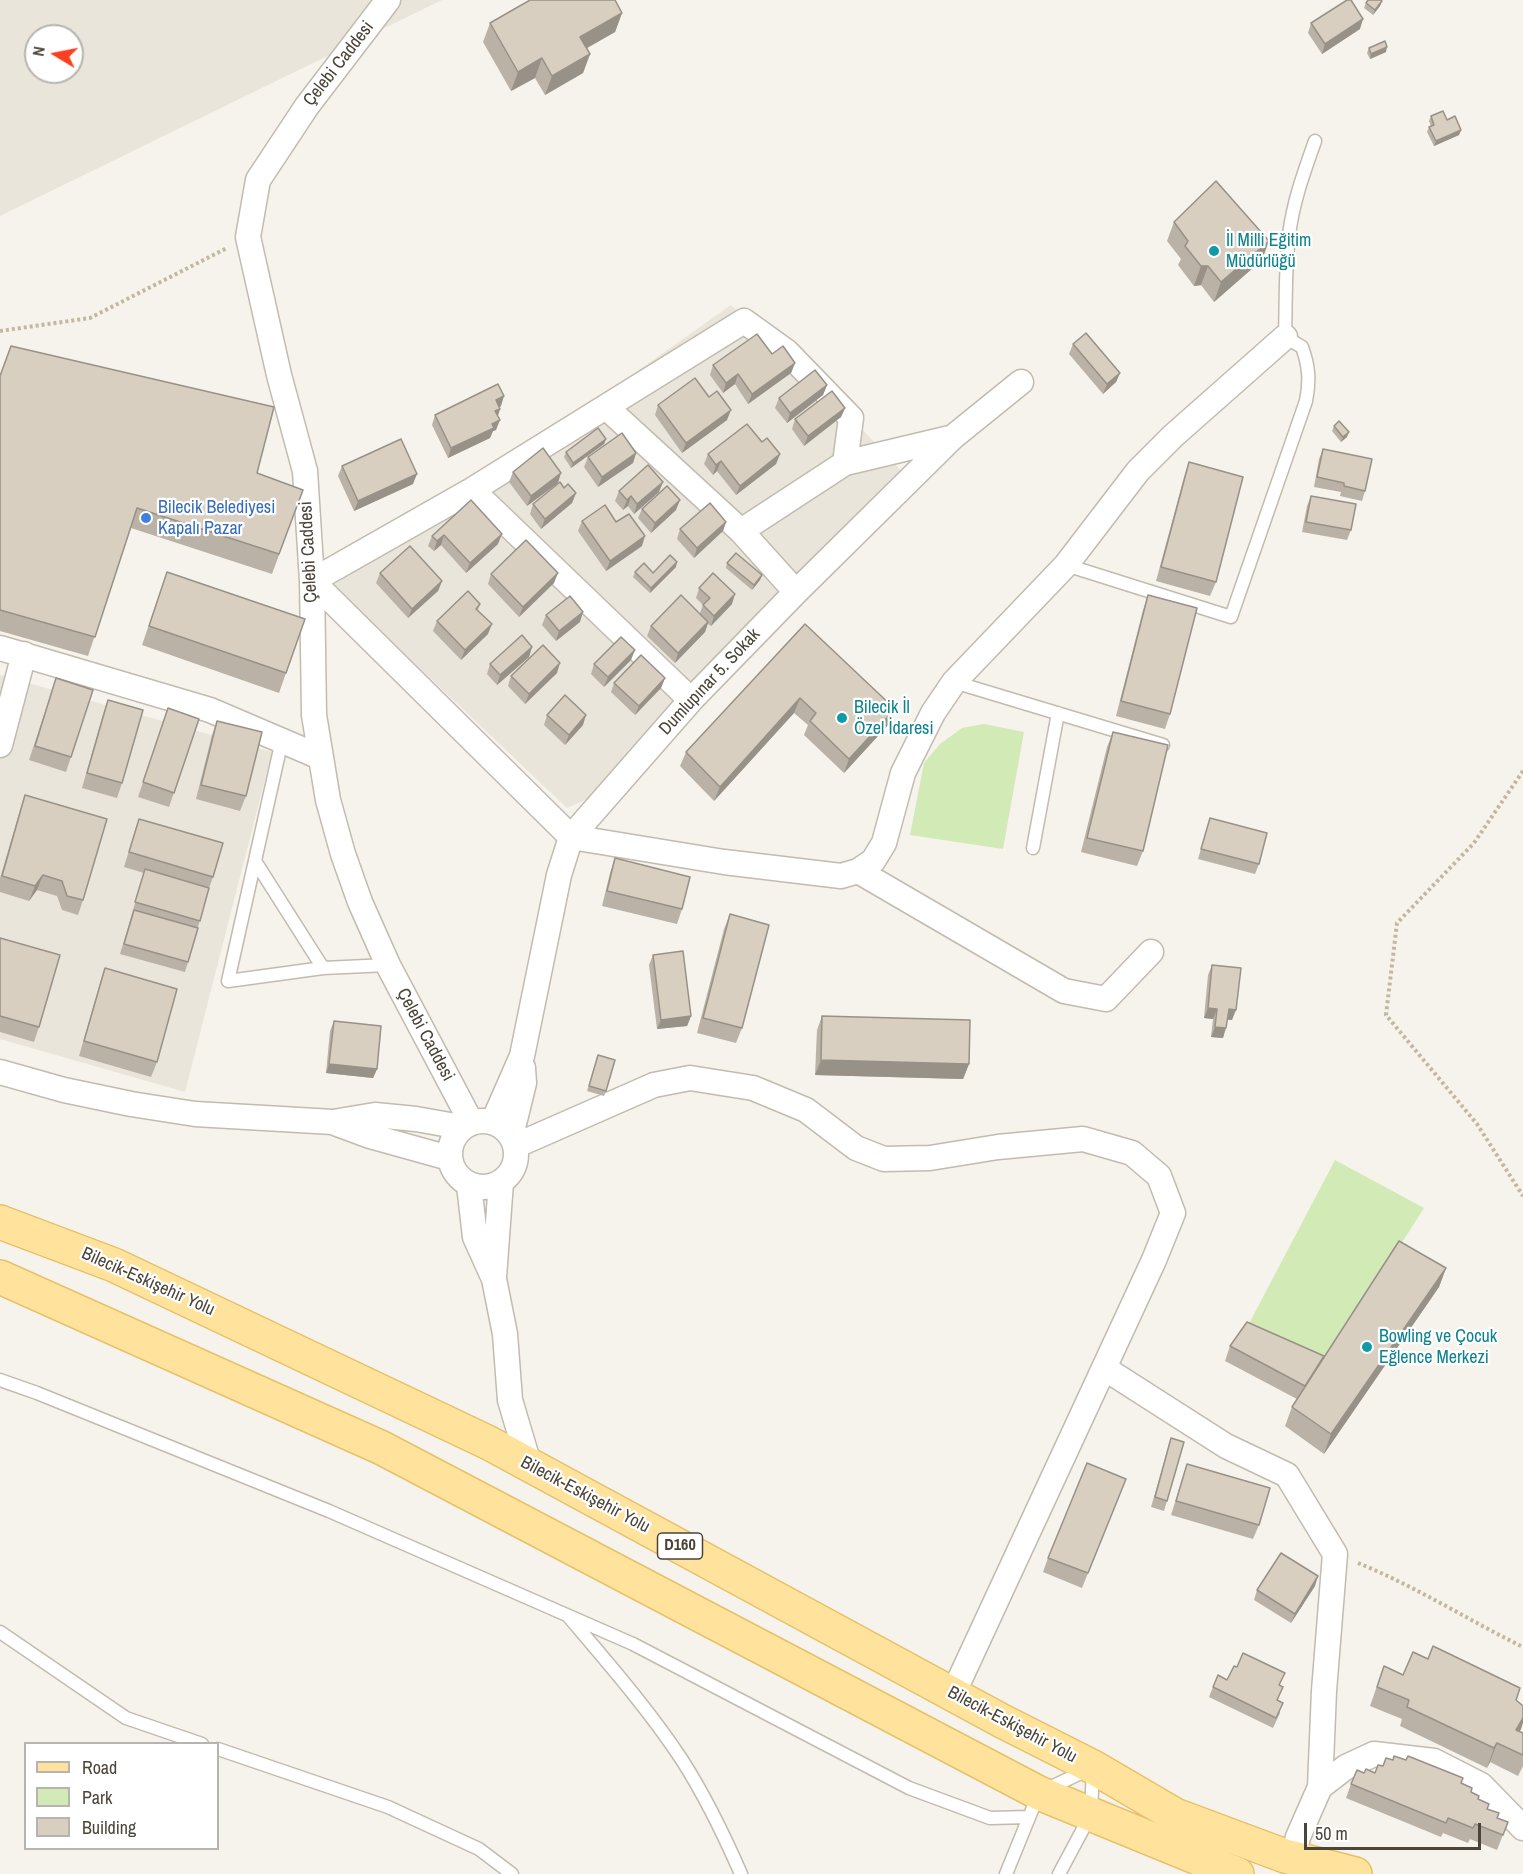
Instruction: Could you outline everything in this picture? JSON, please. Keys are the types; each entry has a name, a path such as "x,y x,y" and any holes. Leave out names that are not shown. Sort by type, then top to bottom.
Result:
{"main road":[{"name":"Bilecik-Eskişehir Yolu","path":"0,1222 114,1264 479,1438 1093,1767 1175,1815 1293,1858 1355,1874"},
{"path":"0,1277 382,1448 1034,1805 1090,1814 1238,1874"}],"street":[{"name":"Çelebi Caddesi","path":"388,0 307,106 258,180 248,237 279,375 305,471 312,581 314,715 328,800 343,854 360,902 388,965 490,1131"},
{"path":"845,463 851,418 787,352 744,321 472,490 312,581 571,837 724,862 841,876 858,871 873,861 884,843 903,773 933,713 954,682 1066,565 1138,471 1173,436 1285,337"},
{"name":"Dumlupınar 5. Sokak","path":"490,1131 522,1056 559,875 571,837 691,700 796,592 953,437 1021,382"},
{"path":"607,408 741,531 796,592"},
{"path":"741,531 845,463 953,437"},
{"path":"472,490 691,700"},
{"path":"0,648 210,710 320,757"},
{"path":"0,745 24,654"},
{"path":"858,871 1064,991 1106,999 1151,952"},
{"path":"0,1072 64,1090 195,1114 333,1122 375,1115 490,1131 516,1156 514,1167 509,1175 491,1187 480,1188 469,1185 453,1170 449,1158 454,1137 490,1131 654,1085 690,1078 753,1088 807,1110 856,1148 884,1159 930,1158 998,1147 1083,1139 1132,1153 1159,1176 1173,1213 1154,1260 953,1694"},
{"path":"333,1122 370,1136 449,1158"},
{"path":"494,1279 501,1182"},
{"path":"469,1185 475,1237 494,1279 505,1334 510,1400 529,1464"},
{"path":"1104,1368 1226,1446 1287,1475 1335,1554 1324,1691 1320,1787 1298,1837 1293,1858"},
{"path":"1320,1787 1346,1767 1374,1754 1434,1761 1481,1785 1523,1828"}],"lane":[{"path":"1066,565 1231,617 1306,401 1309,386 1309,370 1302,347 1285,337 1289,235 1304,171 1316,141"},
{"path":"954,682 1164,745"},
{"path":"1033,848 1058,713"},
{"path":"282,740 228,981 323,968 388,965"},
{"path":"255,861 323,968"},
{"path":"0,1380 38,1393 329,1511 633,1644 909,1788 990,1818 1034,1805 1093,1767"},
{"path":"567,1615 625,1683 682,1761 727,1842 741,1874"},
{"path":"0,1632 126,1718 199,1742"},
{"path":"219,1749 388,1807 478,1850 512,1874"},
{"path":"1059,1874 1090,1814 1093,1767"},
{"path":"1006,1874 1034,1805"}],"path":[{"path":"0,331 90,318 248,237"},
{"path":"1523,771 1474,843 1397,924 1386,1015 1477,1124 1523,1196"},
{"path":"1335,1554 1389,1576 1523,1647"}],"shaded area":[{"path":"0,0 442,0 0,216"},
{"path":"731,305 859,426 909,479 611,789 567,808 333,586"},
{"path":"0,675 272,752 185,1092 0,1039"}],"green space":[{"path":"984,724 1024,732 1003,849 910,835 924,763 940,744 962,728"},
{"path":"1335,1160 1424,1208 1320,1371 1242,1337"}],"building":[{"path":"530,0 615,0 622,13 580,37 590,54 552,76 542,58 518,72 490,23"},
{"path":"1347,0 1351,0 1363,19 1325,44 1311,23"},
{"path":"1368,0 1382,1 1375,10 1366,3"},
{"path":"1385,41 1387,47 1371,54 1369,48"},
{"path":"1443,111 1447,120 1455,116 1461,130 1436,141 1429,127 1434,125 1431,116"},
{"name":"İl Milli Eğitim Müdürlüğü","path":"1216,181 1269,241 1221,282 1208,266 1201,266 1185,246 1188,241 1174,222"},
{"path":"1086,333 1120,373 1107,384 1073,344"},
{"path":"757,334 772,354 783,346 795,363 752,394 738,374 726,383 713,365"},
{"name":"Bilecik Belediyesi Kapalı Pazar","path":"11,346 274,407 257,473 303,490 279,554 137,508 95,637 0,610 0,376"},
{"path":"815,370 827,385 790,413 779,398"},
{"path":"695,378 709,397 717,391 731,410 686,443 658,405"},
{"path":"498,384 504,396 496,400 500,409 495,411 500,420 492,424 494,428 451,448 435,415"},
{"path":"832,391 845,408 808,436 795,419"},
{"path":"1339,421 1349,432 1343,437 1334,426"},
{"path":"747,424 762,442 767,438 780,454 740,486 721,461 716,465 708,454"},
{"path":"598,428 606,439 573,463 566,452"},
{"path":"622,433 636,453 602,477 588,457"},
{"path":"401,439 417,474 358,501 342,466"},
{"path":"543,448 561,473 531,496 513,472"},
{"path":"1323,449 1372,459 1365,491 1317,477"},
{"path":"1189,462 1243,477 1216,582 1161,567"},
{"path":"648,465 663,482 637,504 631,496 627,500 619,491"},
{"path":"560,482 564,488 568,484 576,493 545,519 533,504"},
{"path":"667,486 680,500 655,523 642,509"},
{"path":"1311,496 1356,504 1351,530 1306,522"},
{"path":"471,500 502,534 470,563 444,535 437,541 432,536"},
{"path":"710,503 726,522 697,548 680,529"},
{"path":"605,505 616,522 629,514 645,536 610,561 582,521"},
{"path":"526,540 558,573 523,607 491,574"},
{"path":"410,546 442,581 412,609 380,573"},
{"path":"736,553 762,575 754,585 727,563"},
{"path":"670,555 677,562 651,588 635,572 644,563 653,573"},
{"path":"167,572 305,619 286,673 149,626"},
{"path":"713,573 735,594 714,616 703,605 710,598 699,588"},
{"path":"468,591 480,604 476,609 492,624 465,650 437,621"},
{"path":"681,595 708,622 678,653 651,626"},
{"path":"1148,595 1197,608 1170,714 1121,701"},
{"path":"570,596 583,612 559,631 546,615"},
{"name":"Bilecik İl Özel İdaresi","path":"805,624 895,709 849,759 810,721 816,713 800,698 720,787 686,752"},
{"path":"522,635 532,647 500,675 490,664"},
{"path":"621,637 635,650 608,677 594,664"},
{"path":"543,645 560,663 529,694 511,676"},
{"path":"641,655 665,678 639,706 614,683"},
{"path":"56,678 93,690 71,757 35,746"},
{"path":"565,695 586,715 569,735 547,715"},
{"path":"108,700 143,710 122,783 87,773"},
{"path":"168,708 199,719 174,793 143,782"},
{"path":"217,721 262,732 246,796 201,785"},
{"path":"1113,732 1168,745 1143,851 1087,838"},
{"path":"25,795 107,819 83,900 67,896 62,881 43,875 35,886 2,876"},
{"path":"1210,818 1267,833 1259,864 1201,849"},
{"path":"139,819 223,843 213,877 129,852"},
{"path":"615,858 690,877 682,909 607,891"},
{"path":"145,869 209,888 200,921 135,902"},
{"path":"134,910 198,928 188,962 124,944"},
{"path":"730,914 769,925 742,1028 703,1018"},
{"path":"0,938 60,955 39,1027 0,1016"},
{"path":"683,951 691,1016 661,1020 653,955"},
{"path":"1212,965 1241,968 1236,1010 1229,1009 1226,1028 1215,1027 1217,1009 1208,1008"},
{"path":"105,968 177,989 157,1062 84,1041"},
{"path":"822,1016 970,1020 969,1064 821,1060"},
{"path":"334,1021 381,1026 377,1069 329,1064"},
{"path":"598,1055 615,1060 606,1091 589,1086"},
{"name":"Bowling ve Çocuk Eğlence Merkezi","path":"1399,1241 1446,1268 1331,1434 1292,1407"},
{"path":"1247,1322 1324,1356 1305,1386 1230,1346"},
{"path":"1171,1438 1184,1442 1167,1501 1155,1497"},
{"path":"1087,1463 1126,1479 1088,1573 1048,1558"},
{"path":"1187,1464 1270,1488 1259,1525 1176,1501"},
{"path":"1281,1553 1318,1576 1295,1614 1257,1590"},
{"path":"1433,1646 1520,1688 1516,1700 1523,1706 1523,1718 1516,1730 1523,1733 1523,1755 1497,1743 1494,1748 1407,1707 1409,1700 1377,1687 1384,1666 1403,1675 1413,1652 1428,1659"},
{"path":"1243,1653 1285,1673 1279,1685 1283,1687 1277,1700 1283,1703 1276,1718 1213,1687 1218,1675 1227,1680 1234,1666 1237,1667"},
{"path":"1394,1756 1406,1760 1408,1756 1463,1778 1461,1783 1472,1788 1471,1792 1479,1796 1478,1799 1489,1804 1487,1809 1499,1813 1497,1818 1508,1822 1503,1835 1475,1824 1473,1828 1448,1818 1446,1823 1351,1784 1357,1770 1364,1773 1366,1769 1375,1773 1378,1765 1383,1766 1386,1758 1393,1760"}],"place":[{"name":"İl Milli Eğitim Müdürlüğü","path":"1214,251"},
{"name":"Bilecik Belediyesi Kapalı Pazar","path":"146,518"},
{"name":"Bilecik İl Özel İdaresi","path":"842,718"},
{"name":"Bowling ve Çocuk Eğlence Merkezi","path":"1367,1347"}]}
